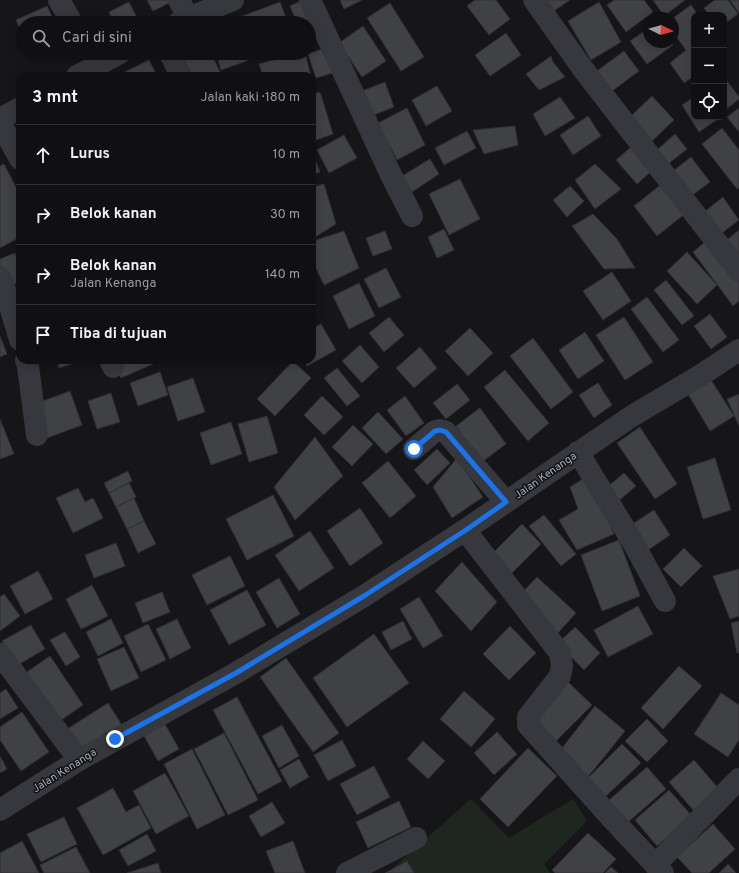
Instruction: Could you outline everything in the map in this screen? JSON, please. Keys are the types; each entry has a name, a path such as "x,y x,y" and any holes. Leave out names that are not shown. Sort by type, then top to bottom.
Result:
{"street":[{"path":"58,0 68,16"},
{"path":"182,14 233,0"},
{"path":"310,0 391,175 412,216"},
{"path":"534,0 583,69 739,271"},
{"path":"81,72 92,60"},
{"path":"173,60 179,72"},
{"path":"16,111 0,121 16,151"},
{"path":"0,277 16,326"},
{"name":"Jalan Kenanga","path":"0,810 79,760 242,669 364,596 466,530 632,416 702,375 739,350"},
{"path":"27,364 37,435"},
{"path":"414,449 435,431 440,430 446,432 506,502"},
{"path":"578,452 631,539 665,601"},
{"path":"466,530 560,653 562,666 560,676 528,717 528,724 659,869 739,779"},
{"path":"0,654 79,760"},
{"path":"347,873 416,838"}],"shaded area":[{"path":"471,799 509,838 573,799 587,821 544,864 550,873 387,873"}],"building":[{"path":"147,0 175,0 153,11"},
{"path":"303,0 314,16 294,16 290,6"},
{"path":"340,0 362,0 344,9"},
{"path":"475,0 496,0 510,19 489,35 467,6"},
{"path":"547,0 570,0 554,11"},
{"path":"614,0 644,0 653,12 643,12 643,19 626,32 607,5"},
{"path":"653,0 685,0 669,12 661,12"},
{"path":"715,0 728,0 738,14 727,22 727,12 707,12 704,8"},
{"path":"730,0 739,0 739,13"},
{"path":"129,2 136,16 111,16 109,12"},
{"path":"280,2 285,16 243,16"},
{"path":"599,2 621,42 591,60 568,21"},
{"path":"390,3 424,57 401,71 367,18"},
{"path":"691,5 696,12 691,12 691,78 684,83 670,63 686,50 679,40 679,14"},
{"path":"47,6 52,16 25,16"},
{"path":"363,26 386,61 362,77 339,43"},
{"path":"643,32 643,48 669,48 647,64 630,41"},
{"path":"506,33 521,55 490,76 475,55"},
{"path":"328,47 336,72 316,78 316,72 314,72 310,60 316,60 316,51"},
{"path":"624,51 639,71 612,91 597,71"},
{"path":"551,56 553,62 565,77 539,90 526,74"},
{"path":"149,60 155,72 125,72"},
{"path":"176,60 214,60 220,72 182,72"},
{"path":"218,60 247,60 247,61 221,70"},
{"path":"273,60 307,60 310,72 262,72 259,64"},
{"path":"727,81 739,97 739,99 727,109"},
{"path":"385,82 394,107 371,116 362,91"},
{"path":"437,86 452,111 426,126 412,100"},
{"path":"320,92 333,134 316,140 316,93"},
{"path":"652,96 674,120 652,141 630,117"},
{"path":"560,97 575,118 545,136 533,114"},
{"path":"691,99 691,119 682,105"},
{"path":"407,108 425,145 397,160 378,123"},
{"path":"739,108 739,132 727,117"},
{"path":"588,116 601,136 573,155 560,135"},
{"path":"691,120 717,120 699,132"},
{"path":"515,126 518,145 484,154 473,130"},
{"path":"722,128 739,150 739,188 737,189 702,144"},
{"path":"467,131 476,148 444,165 435,148"},
{"path":"675,134 687,149 668,164 657,150"},
{"path":"344,135 357,158 329,173 317,150"},
{"path":"636,143 656,167 637,184 616,160"},
{"path":"691,157 710,182 687,199 669,174"},
{"path":"430,159 439,174 412,192 402,176"},
{"path":"316,162 320,172 316,174"},
{"path":"4,164 16,187 16,239 0,248 0,166"},
{"path":"595,164 621,189 595,209 575,180"},
{"path":"460,179 480,219 449,235 429,194"},
{"path":"663,183 686,213 657,236 634,206"},
{"path":"324,184 336,224 316,236 316,186"},
{"path":"570,186 584,201 567,217 553,200"},
{"path":"723,197 739,220 719,235 703,213"},
{"path":"593,214 617,239 635,268 604,269 572,226"},
{"path":"444,229 454,250 437,258 428,237"},
{"path":"739,230 739,255 727,240"},
{"path":"344,231 359,268 324,285 316,268 316,240"},
{"path":"385,231 392,249 373,256 366,238"},
{"path":"709,239 739,279 739,301 733,306 693,252"},
{"path":"687,252 717,285 697,304 667,271"},
{"path":"15,253 16,256 16,284 5,288 0,276 0,259"},
{"path":"386,268 401,297 379,308 364,279"},
{"path":"612,272 631,301 603,320 583,291"},
{"path":"666,280 694,316 682,325 654,290"},
{"path":"359,283 375,316 349,329 333,296"},
{"path":"647,297 679,340 663,352 631,309"},
{"path":"710,314 727,337 711,349 694,326"},
{"path":"389,317 404,335 384,352 369,333"},
{"path":"624,317 653,362 625,380 596,335"},
{"path":"321,324 336,350 316,361 316,327"},
{"path":"470,328 493,353 468,376 445,351"},
{"path":"585,332 604,361 578,379 559,350"},
{"path":"0,336 7,354 0,357"},
{"path":"533,338 573,392 551,409 510,356"},
{"path":"360,345 379,367 362,383 342,361"},
{"path":"420,347 437,368 414,388 396,368"},
{"path":"58,364 72,364 59,368"},
{"path":"114,364 153,364 121,378"},
{"path":"290,364 296,364 311,378 275,416 257,399"},
{"path":"337,368 360,396 347,406 324,378"},
{"path":"505,370 549,423 528,441 484,387"},
{"path":"160,372 168,395 138,406 130,383"},
{"path":"193,378 205,412 178,421 167,387"},
{"path":"711,380 734,416 710,431 688,394"},
{"path":"598,383 612,405 594,418 579,395"},
{"path":"457,384 470,400 446,419 433,403"},
{"path":"70,391 82,425 47,438 35,404"},
{"path":"111,393 120,422 97,429 88,401"},
{"path":"739,394 739,426 727,399"},
{"path":"322,396 343,417 324,435 304,415"},
{"path":"405,396 424,423 406,436 387,410"},
{"path":"480,408 506,444 482,462 456,426"},
{"path":"378,412 403,439 386,454 362,428"},
{"path":"267,416 278,453 249,462 238,424"},
{"path":"0,419 14,454 0,459"},
{"path":"231,422 242,454 211,465 200,433"},
{"path":"353,425 373,444 352,466 332,447"},
{"path":"640,427 677,484 655,499 617,443"},
{"path":"315,437 343,476 295,520 274,487"},
{"path":"437,449 450,463 427,485 414,470"},
{"path":"457,458 483,497 452,518 433,487"},
{"path":"715,458 731,510 703,519 687,467"},
{"path":"388,461 416,496 390,518 362,483"},
{"path":"128,471 132,481 109,493 104,483"},
{"path":"624,473 636,486 616,503 605,489"},
{"path":"588,476 614,534 577,550 559,520 578,509 570,487"},
{"path":"129,483 136,497 116,507 109,493"},
{"path":"78,488 85,502 93,498 103,518 73,533 56,498"},
{"path":"273,495 294,536 247,560 226,519"},
{"path":"134,498 144,521 127,529 116,507"},
{"path":"360,508 383,543 350,566 327,531"},
{"path":"654,510 670,535 648,550 631,525"},
{"path":"544,515 576,554 561,566 529,526"},
{"path":"144,521 156,544 138,553 127,529"},
{"path":"522,524 541,544 508,577 489,557"},
{"path":"310,531 334,568 299,591 275,555"},
{"path":"619,540 640,596 602,611 581,555"},
{"path":"116,543 125,566 94,578 85,555"},
{"path":"684,548 702,566 681,587 663,569"},
{"path":"230,556 245,586 207,605 192,575"},
{"path":"462,562 497,602 471,631 435,591"},
{"path":"739,569 739,616 730,619 713,576"},
{"path":"38,571 53,599 25,614 10,586"},
{"path":"537,577 576,613 557,634 517,598"},
{"path":"279,578 300,614 277,628 256,592"},
{"path":"92,585 108,616 81,629 66,599"},
{"path":"247,590 266,625 229,645 210,610"},
{"path":"162,592 170,612 143,623 135,603"},
{"path":"4,594 20,616 0,631 0,597"},
{"path":"419,597 443,636 423,648 400,609"},
{"path":"638,606 653,634 608,657 594,630"},
{"path":"111,619 123,643 98,656 86,632"},
{"path":"177,619 191,648 170,659 156,629"},
{"path":"403,621 412,639 391,650 382,632"},
{"path":"739,621 739,653 737,653 731,623"},
{"path":"148,624 166,660 141,672 124,636"},
{"path":"31,625 45,649 16,666 2,641"},
{"path":"510,626 536,653 509,680 483,654"},
{"path":"575,627 600,653 584,670 558,643"},
{"path":"65,632 80,657 66,666 50,640"},
{"path":"374,634 409,683 347,727 313,678"},
{"path":"124,647 139,678 111,691 97,659"},
{"path":"50,656 83,705 57,723 24,674"},
{"path":"286,658 339,733 313,752 260,677"},
{"path":"679,666 702,686 663,729 641,708"},
{"path":"566,680 592,705 554,743 529,718"},
{"path":"6,689 18,708 0,719 0,693"},
{"path":"464,691 495,719 471,747 440,719"},
{"path":"721,693 739,705 739,740 728,757 694,734"},
{"path":"237,697 282,781 258,794 213,710"},
{"path":"108,703 123,727 79,755 64,731"},
{"path":"595,706 625,731 587,778 558,753"},
{"path":"22,712 49,752 21,771 0,740 0,727"},
{"path":"647,719 668,741 647,762 625,741"},
{"path":"165,724 179,749 158,761 144,736"},
{"path":"282,725 299,756 279,768 262,736"},
{"path":"497,732 517,754 494,775 474,753"},
{"path":"224,733 258,800 228,815 194,749"},
{"path":"342,740 356,766 328,781 314,755"},
{"path":"423,741 445,761 428,779 407,759"},
{"path":"622,744 641,763 605,797 587,779"},
{"path":"528,748 557,776 508,827 480,799"},
{"path":"192,749 225,815 197,829 164,764"},
{"path":"0,756 7,769 0,773"},
{"path":"299,759 309,777 290,788 280,770"},
{"path":"694,760 719,789 694,811 669,782"},
{"path":"374,766 390,797 357,815 340,784"},
{"path":"647,767 666,789 627,823 608,801"},
{"path":"165,773 189,816 156,834 133,791"},
{"path":"113,788 126,812 139,805 151,828 103,855 77,808"},
{"path":"669,790 691,815 657,846 635,820"},
{"path":"399,801 411,827 368,848 356,822"},
{"path":"272,802 285,823 261,837 249,816"},
{"path":"64,817 77,844 41,862 27,834"},
{"path":"713,824 735,849 709,873 692,873 677,857"},
{"path":"588,833 616,859 603,873 555,873 552,870"},
{"path":"147,834 156,851 128,866 119,850"},
{"path":"22,841 39,873 0,873 0,853"},
{"path":"293,841 305,873 275,873 266,851"},
{"path":"76,847 90,873 44,873 40,865"},
{"path":"407,861 414,873 385,873"},
{"path":"158,863 161,873 127,873"},
{"path":"728,864 736,873 719,873"},
{"path":"611,867 618,873 605,873"}],"route":[{"path":"115,739 236,673 364,596 466,530 506,502 446,432 440,430 435,431 414,449"}]}
